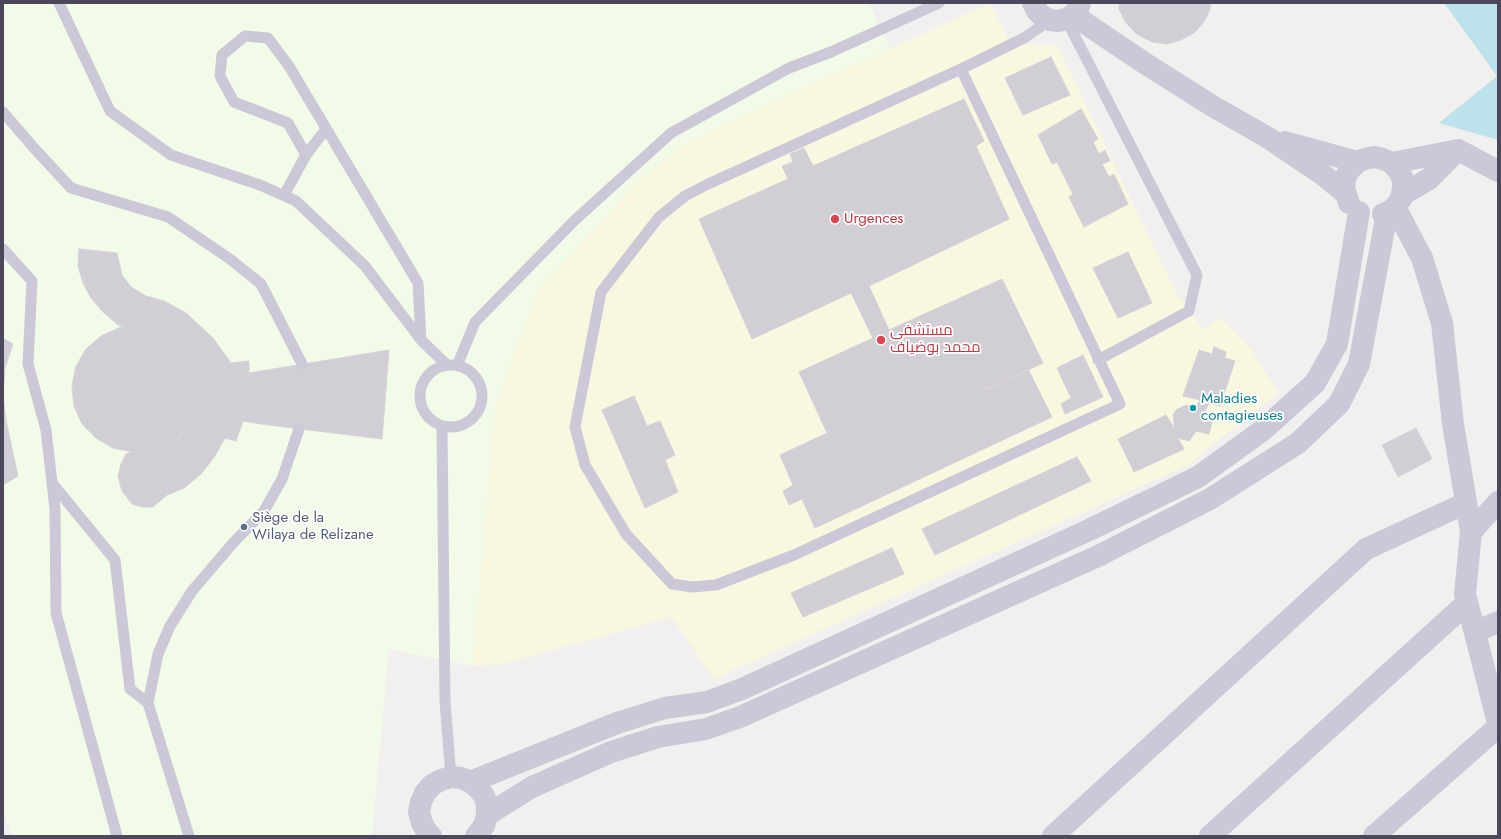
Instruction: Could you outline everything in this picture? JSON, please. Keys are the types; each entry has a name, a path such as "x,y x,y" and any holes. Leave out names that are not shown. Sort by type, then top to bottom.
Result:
{"street":[{"path":"1033,3 1040,14 1067,14 1153,69 1267,137 1322,174 1345,193"},
{"path":"1267,137 1358,162"},
{"path":"1392,163 1458,150 1498,171"},
{"path":"487,815 532,787 611,752 658,737 706,729 740,717 1098,556 1210,500 1298,443 1339,404 1359,364 1395,205 1403,179 1392,163 1374,157 1358,162 1349,170 1345,179 1344,188 1351,206 1368,216 1378,216 1395,205 1429,179 1458,150"},
{"path":"1395,205 1422,258 1442,323 1453,424 1470,532 1465,594 1498,723"},
{"path":"431,836 422,823 419,812 425,793 432,785 441,780 461,780 617,723 665,708 708,702 742,689 1090,530 1198,478 1263,430 1315,383 1337,344 1359,212"},
{"path":"1470,532 1498,502"},
{"path":"1053,836 1366,549 1466,503"},
{"path":"1210,836 1467,603"},
{"path":"1475,632 1498,622"},
{"path":"1374,836 1498,727"},
{"path":"461,780 478,788 484,796 487,805 487,815 484,826 476,836"}],"lane":[{"path":"59,3 110,111 171,155 260,185 296,201 365,266 421,340 452,365 467,369 475,375 483,394 482,404 478,413 471,421 462,426 453,428 442,427 432,422 425,414 420,404 419,394 422,383 428,375 437,368 452,365"},
{"path":"452,365 475,322 575,220 671,133 790,68 831,52 939,3"},
{"path":"961,69 1098,360 1120,404 794,555 716,585 692,587 672,584 626,534 586,465 575,427 601,292 659,218 685,196 706,185 961,69 1024,38 1067,14 1197,275 1189,311 1098,360"},
{"path":"306,155 288,123 234,102 220,76 222,55 245,36 268,38 289,66 418,284 421,340"},
{"path":"3,112 71,188 168,218 230,260 261,284 302,364"},
{"path":"284,196 306,155 326,129"},
{"path":"3,249 32,281 28,364 46,430 55,509 56,613 117,836"},
{"path":"442,427 445,702 461,780"},
{"path":"189,836 148,703 158,654 170,626 192,591 233,543 264,511 282,479 299,429"},
{"path":"52,483 115,560 130,689 148,703"}],"shaded area":[{"name":"Siège de la Wilaya de Relizane","path":"3,3 869,3 890,49 811,86 496,404 473,666 389,649 372,836 12,836 3,810"},
{"name":"مستشفى محمد بوضياف","path":"990,3 1011,44 1057,45 1176,293 1204,330 1220,318 1251,349 1278,393 1198,456 1192,463 714,679 672,617 503,664 473,666 496,404 538,291 641,179 691,140"},
{"path":"1444,3 1498,3 1498,140 1439,123 1497,76"}],"building":[{"path":"1119,3 1211,3 1204,22 1194,33 1181,40 1167,44 1152,42 1138,35 1126,23 1119,9"},
{"path":"1051,57 1070,95 1023,115 1005,78"},
{"path":"964,99 984,141 976,146 1009,219 869,286 889,330 1002,279 1043,363 839,459 799,372 873,338 851,293 752,339 699,219 788,179 782,166 793,162 790,154 804,148 813,166"},
{"path":"1081,109 1098,139 1093,142 1099,154 1105,150 1110,161 1102,164 1109,177 1114,174 1128,204 1084,227 1069,197 1073,194 1057,162 1052,164 1038,135"},
{"path":"79,249 117,253 122,275 131,287 146,296 164,301 186,313 213,338 231,363 249,361 243,421 236,441 225,438 215,456 201,474 184,488 167,495 153,507 142,507 132,504 122,491 118,477 121,464 126,454 153,450 161,454 170,449 179,439 192,421 190,376 186,364 174,351 157,339 131,331 117,324 103,312 91,298 83,283 78,266"},
{"path":"1128,252 1152,303 1118,318 1093,268"},
{"path":"121,327 157,339 174,351 187,366 190,376 192,421 170,449 161,454 153,450 133,452 113,448 96,438 82,424 74,406 72,386 76,366 86,349 101,336"},
{"path":"3,338 13,344 5,368 3,395"},
{"name":"Maladies contagieuses","path":"1214,347 1226,352 1225,358 1235,361 1220,406 1209,403 1201,419 1212,422 1209,434 1196,431 1189,441 1178,438 1184,449 1134,472 1118,439 1166,415 1175,429 1173,415 1176,410 1186,405 1196,407 1200,400 1183,396 1199,350 1212,354"},
{"path":"389,350 382,439 243,421 249,373"},
{"path":"1083,355 1103,397 1065,414 1061,404 1071,398 1057,368"},
{"path":"1028,369 1052,417 815,528 802,499 789,505 783,491 793,485 780,455 827,433 839,459"},
{"path":"3,395 6,421 18,476 3,485"},
{"path":"634,396 647,426 660,421 675,455 665,460 678,492 645,508 602,410"},
{"path":"1416,428 1432,459 1398,477 1382,445"},
{"path":"1077,457 1091,481 935,555 922,529"},
{"path":"892,548 904,574 803,617 791,593"}],"place":[{"name":"Urgences","path":"835,219"},
{"name":"مستشفى محمد بوضياف","path":"881,340"},
{"name":"Maladies contagieuses","path":"1193,408"},
{"name":"Siège de la Wilaya de Relizane","path":"244,527"}]}
